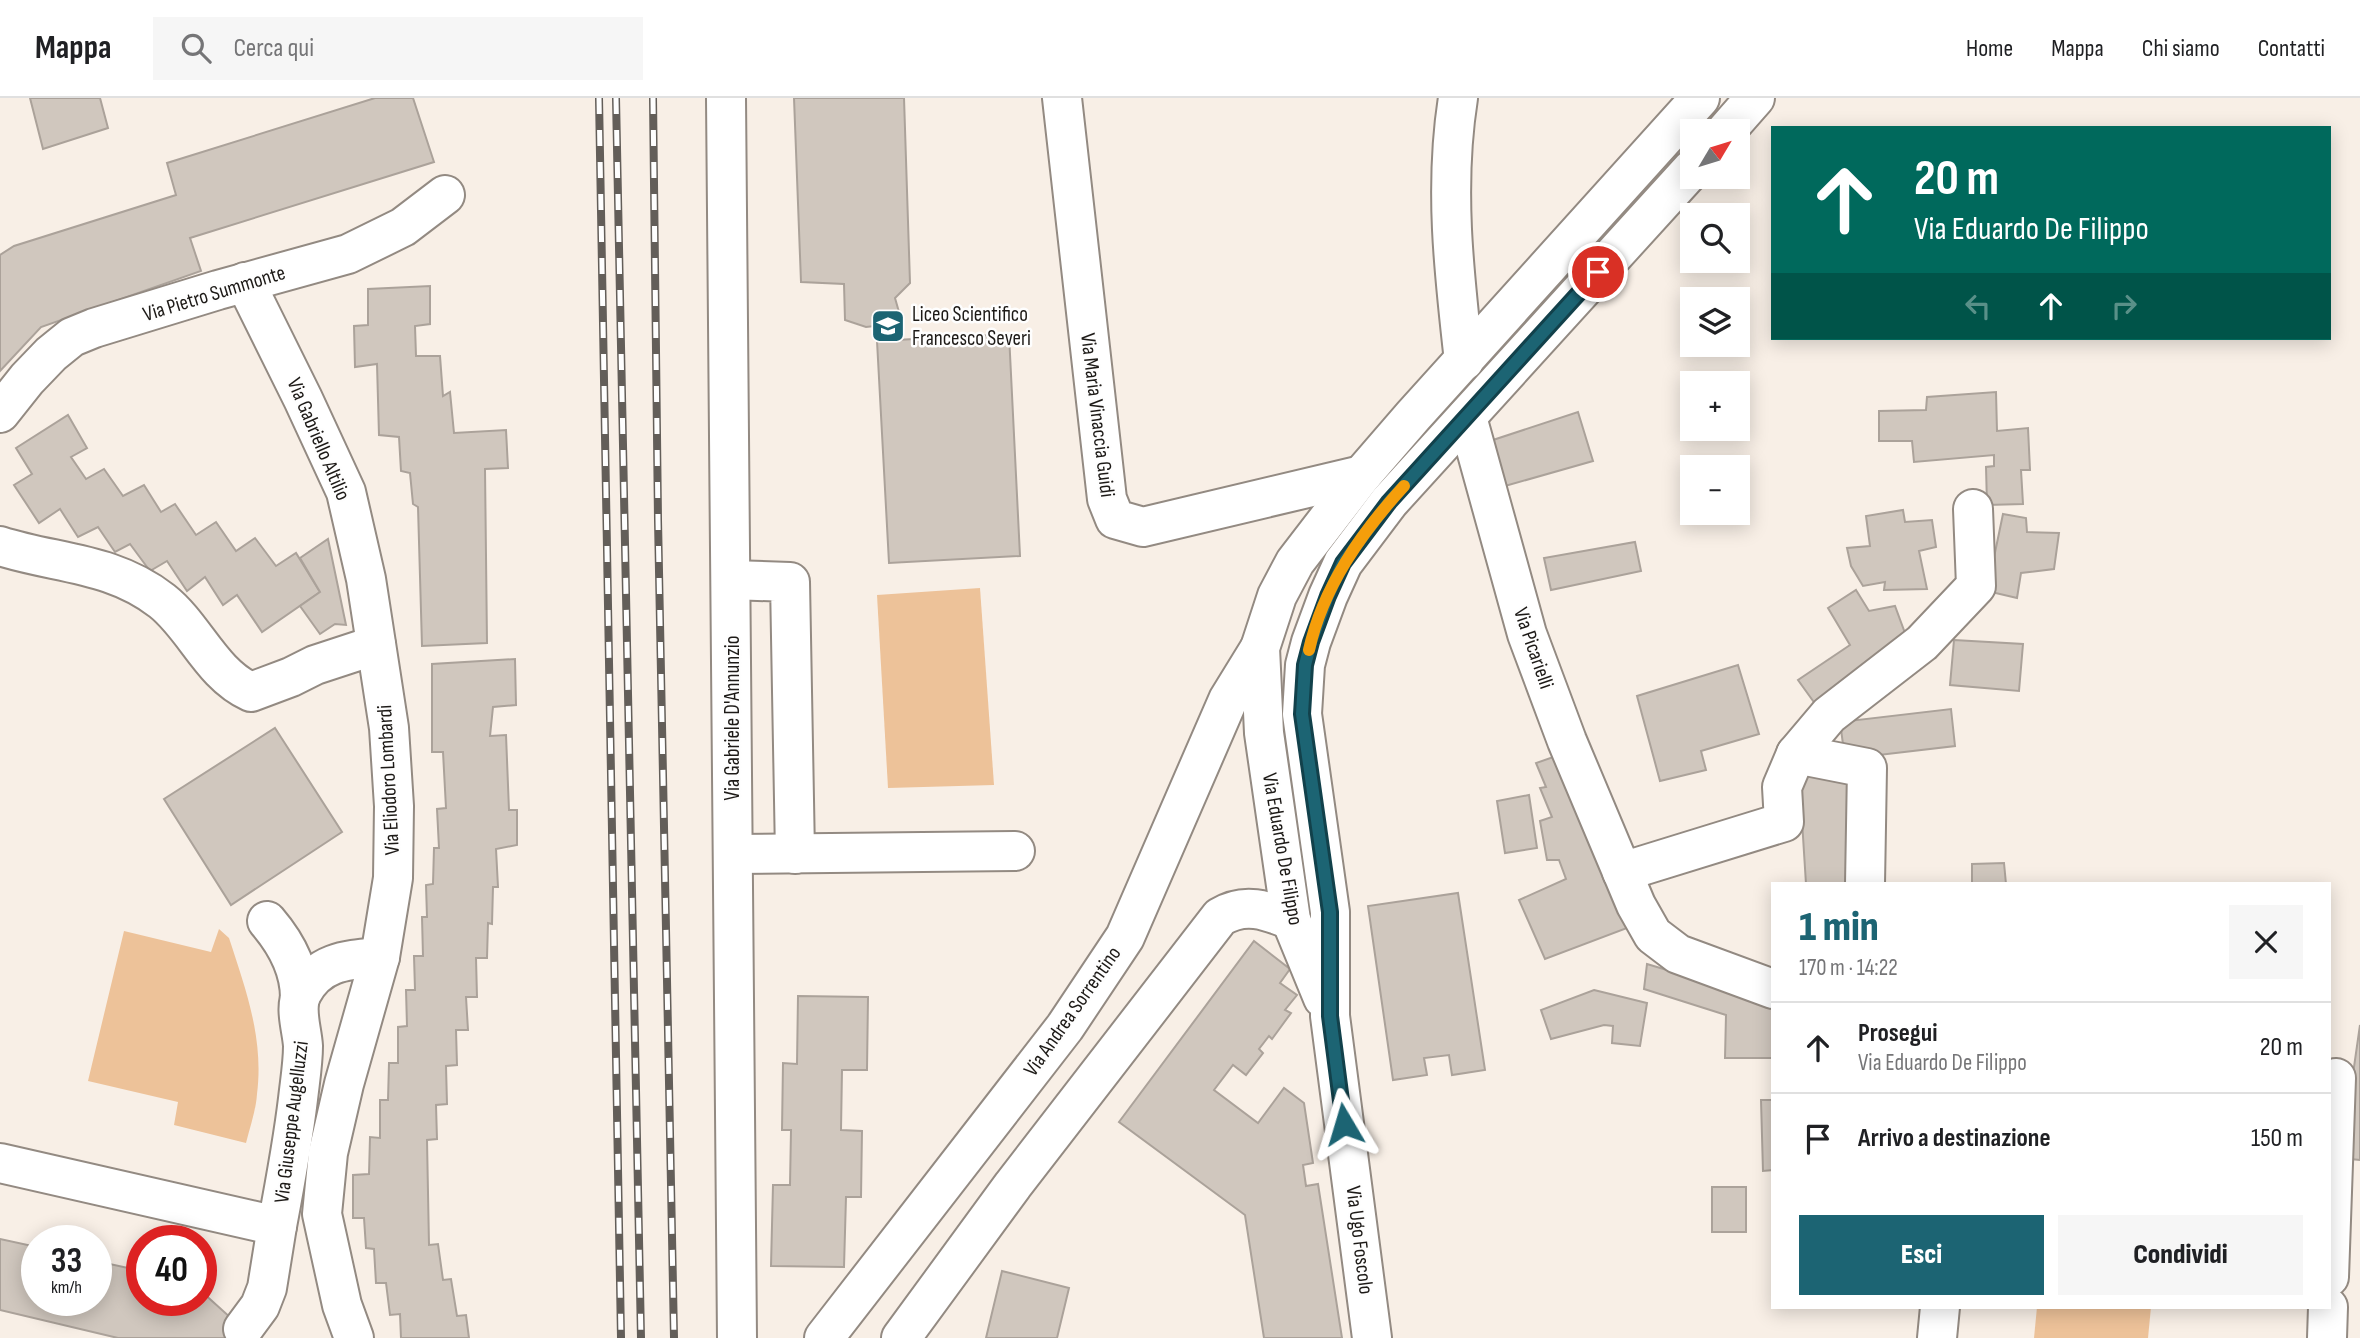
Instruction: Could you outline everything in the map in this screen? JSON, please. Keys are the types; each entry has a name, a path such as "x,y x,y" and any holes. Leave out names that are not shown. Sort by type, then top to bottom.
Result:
{"street":[{"name":"Via Gabriele D'Annunzio","path":"726,98 737,1338"},
{"name":"Via Maria Vinaccia Guidi","path":"1062,98 1107,499 1115,519 1143,527 1362,475"},
{"path":"1458,98 1452,135 1451,236 1464,361"},
{"name":"Via Eduardo De Filippo","path":"1330,1016 1291,920 1264,733 1259,648 1277,596 1295,562 1362,475 1700,98"},
{"path":"1737,119 1755,98"},
{"name":"Via Eduardo De Filippo","path":"1330,1016 1330,912 1302,714 1308,653 1328,596 1343,563 1389,502 1680,182"},
{"name":"Via Pietro Summonte","path":"0,413 27,379 72,337 245,282 348,254 403,227 445,195"},
{"name":"Via Gabriello Altilio","path":"245,282 346,492 366,579 376,645"},
{"name":"Via Picarielli","path":"1467,417 1527,634 1567,741 1636,905 1653,935 1678,954 1771,988"},
{"path":"1622,872 1784,822 1782,787 1796,754 1829,715 1922,643 1976,586 1973,509"},
{"path":"3,555 96,568 120,575 160,599 177,613 228,678 251,692 315,664 376,645"},
{"path":"731,580 790,582 795,854"},
{"name":"Via Eliodoro Lombardi","path":"354,1338 342,1305 322,1214 328,1153 344,1084 380,957 393,878 394,806 389,728 376,645"},
{"name":"Via Andrea Sorrentino","path":"824,1338 1065,1027 1125,937 1153,878 1223,710 1259,648"},
{"path":"1796,754 1867,768 1865,882"},
{"path":"733,854 1015,851"},
{"path":"901,1338 1013,1185 1220,917 1228,912 1253,907 1291,920"},
{"name":"Via Giuseppe Augelluzzi","path":"0,1163 277,1226 288,1172 303,1054 298,1009 300,985 296,970 278,934 267,921"},
{"path":"300,998 310,982 333,963 380,957"},
{"name":"Via Ugo Foscolo","path":"1330,1016 1373,1338"},
{"path":"2331,1220 2336,1078"},
{"path":"243,1329 260,1306 267,1288 277,1226"},
{"path":"1937,1338 1940,1309"},
{"path":"2327,1338 2328,1309"}],"shaded area":[{"path":"980,588 994,785 888,788 877,595"},
{"path":"219,929 229,938 256,1034 259,1074 254,1112 246,1143 174,1125 178,1102 88,1081 124,931 211,952"},
{"path":"2037,1309 2151,1309 2148,1338 2034,1338"}],"building":[{"path":"30,98 100,98 108,128 43,149"},
{"path":"375,98 413,98 434,162 190,238 201,271 41,327 0,371 0,255 14,246 176,195 167,163"},
{"name":"Liceo Scientifico Francesco Severi","path":"794,98 904,98 910,283 895,298 899,312 892,324 866,327 845,320 844,284 801,282"},
{"path":"430,286 430,324 415,326 416,356 440,356 443,396 450,392 454,433 506,430 508,468 485,469 487,643 422,646 418,507 413,504 410,473 401,471 399,437 379,435 377,364 355,367 354,326 368,325 368,289"},
{"path":"1009,334 1020,556 889,563 877,341"},
{"path":"1996,392 1997,431 2028,428 2030,470 2021,470 2023,504 1987,505 1986,467 1994,466 1994,455 1914,462 1912,441 1879,441 1879,411 1926,410 1927,397"},
{"path":"1578,412 1593,461 1505,486 1493,440"},
{"path":"68,415 87,448 71,457 86,479 104,469 123,496 144,485 161,512 175,504 196,535 216,522 236,551 255,538 276,566 296,553 320,592 262,632 237,595 223,605 205,577 187,591 167,561 150,571 130,544 115,552 98,527 78,537 60,509 39,523 14,485 32,474 16,448"},
{"path":"1903,510 1905,522 1932,520 1936,547 1919,551 1927,589 1884,590 1885,582 1863,586 1851,566 1847,548 1870,546 1866,516"},
{"path":"2003,514 2026,518 2027,532 2059,533 2054,569 2021,573 2017,598 1987,591"},
{"path":"328,539 346,625 335,624 320,634 300,606 320,592 300,558"},
{"path":"1635,542 1641,571 1551,590 1544,558"},
{"path":"1856,590 1869,611 1895,606 1912,652 1821,712 1798,680 1850,645 1828,608"},
{"path":"1954,640 2023,644 2019,691 1950,685"},
{"path":"515,659 516,705 493,707 490,736 506,735 509,810 517,810 517,845 496,849 498,887 493,887 492,924 488,923 487,958 476,958 477,997 466,997 468,1030 456,1030 457,1065 446,1066 447,1104 436,1105 437,1139 427,1140 429,1245 438,1244 443,1280 451,1279 457,1316 466,1315 469,1338 401,1338 400,1314 390,1315 386,1283 376,1283 374,1249 366,1248 364,1218 353,1218 353,1175 369,1174 370,1137 380,1138 380,1100 388,1100 389,1063 398,1063 398,1027 407,1026 406,990 415,990 414,956 423,956 422,917 427,917 426,885 433,884 434,848 439,848 437,809 446,808 443,752 432,752 432,664"},
{"path":"1738,665 1759,734 1701,751 1706,770 1660,781 1637,696"},
{"path":"1951,709 1955,746 1845,759 1840,722"},
{"path":"275,728 342,832 231,905 164,799"},
{"path":"1559,755 1635,925 1545,959 1519,900 1566,879 1559,860 1547,860 1540,821 1552,817 1540,788 1546,787 1536,763"},
{"path":"1852,767 1857,882 1806,882 1799,773"},
{"path":"1529,795 1537,848 1505,853 1497,801"},
{"path":"2004,863 2006,882 1972,882 1972,864"},
{"path":"1458,893 1485,1070 1452,1075 1449,1055 1424,1058 1427,1075 1393,1080 1368,906"},
{"path":"1254,941 1290,969 1280,983 1297,995 1285,1010 1291,1013 1272,1039 1269,1036 1259,1049 1263,1053 1246,1075 1233,1065 1214,1090 1258,1123 1284,1088 1304,1103 1313,1163 1303,1165 1306,1186 1318,1184 1342,1338 1264,1338 1245,1215 1119,1122"},
{"path":"1647,964 1771,1001 1771,1058 1725,1058 1726,1015 1644,989"},
{"path":"1594,990 1647,1003 1640,1046 1612,1043 1613,1026 1604,1025 1551,1039 1541,1010"},
{"path":"798,996 868,997 867,1070 842,1070 841,1130 862,1131 861,1197 846,1197 844,1267 771,1266 773,1185 790,1185 791,1130 782,1130 783,1063 797,1064"},
{"path":"2360,1025 2360,1160 2341,1158"},
{"path":"1761,1100 1771,1100 1771,1170 1763,1171"},
{"path":"1712,1187 1746,1187 1746,1232 1712,1232"},
{"path":"0,1239 21,1244 21,1315 0,1310"},
{"path":"112,1264 126,1268 126,1316 217,1316 217,1305 253,1338 118,1338 25,1316 112,1316"},
{"path":"1002,1271 1069,1288 1057,1338 986,1338"}],"railway":[{"path":"599,98 621,1338"},
{"path":"616,98 641,1338"},
{"path":"653,98 658,520 674,1338"}],"slow traffic":[{"path":"1309,650 1343,563 1404,486"}],"place":[{"name":"Liceo Scientifico Francesco Severi","path":"888,326"}],"route":[{"path":"1344,1124 1330,1016 1330,912 1302,714 1305,665 1311,642 1343,563 1389,502 1598,272"}]}
